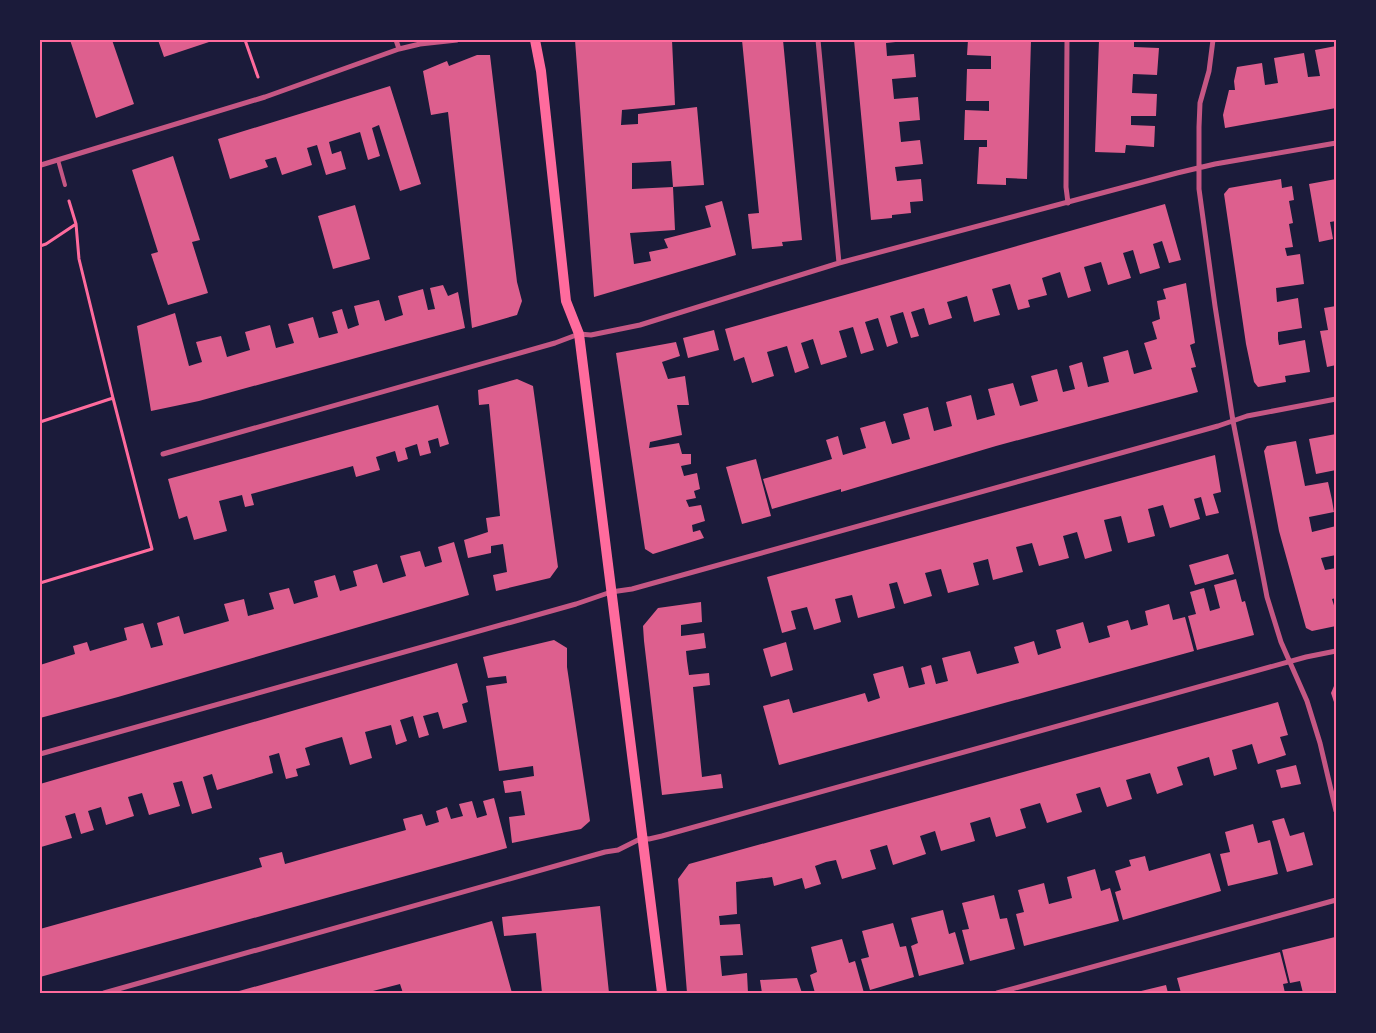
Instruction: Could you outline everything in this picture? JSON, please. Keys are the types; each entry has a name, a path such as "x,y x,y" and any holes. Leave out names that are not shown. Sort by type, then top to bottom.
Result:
{"main road":[{"path":"535,40 541,72 566,300 579,334 662,993"}],"street":[{"path":"396,40 399,49"},
{"path":"40,165 265,97 399,49 420,44 457,40"},
{"path":"818,40 839,263"},
{"path":"1068,40 1066,187 1068,203"},
{"path":"1213,40 1209,71 1200,104 1199,189 1233,420 1267,597 1281,642 1307,701 1320,743 1336,811"},
{"path":"162,454 556,344 579,334 591,335 640,325 839,263 1215,164 1336,143"},
{"path":"40,754 576,604 611,592 641,586 1208,429 1247,416 1336,399"},
{"path":"104,993 596,854 618,850 642,838 649,839 662,836 1291,662 1336,652"},
{"path":"997,993 1336,900"}],"lane":[{"path":"58,160 64,185"}],"path":[{"path":"245,40 258,76"},
{"path":"40,583 152,549 79,259 76,224 64,185"},
{"path":"40,246 76,224"},
{"path":"40,422 113,398"}],"building":[{"path":"70,40 112,40 134,104 96,118"},
{"path":"158,40 215,40 164,57"},
{"path":"575,40 672,40 675,105 622,110 621,125 638,124 638,114 697,107 704,185 673,187 675,230 630,233 634,264 651,261 649,252 668,248 664,239 711,227 705,206 722,201 736,255 594,297","holes":["671,161 673,187 632,189 632,163"]},
{"path":"742,40 783,40 802,240 782,242 783,246 752,249 748,214 759,213"},
{"path":"854,40 905,40 886,43 887,56 914,54 916,77 892,79 894,99 918,97 920,120 899,122 901,142 920,140 923,164 895,167 897,181 921,179 923,201 910,202 911,213 892,215 892,218 871,220"},
{"path":"968,40 1031,40 1027,179 1006,178 1006,185 977,184 979,147 987,147 987,140 964,140 965,110 989,111 989,101 966,101 967,69 991,69 991,56 967,55"},
{"path":"1099,40 1134,40 1134,47 1159,48 1157,75 1133,74 1132,93 1157,94 1156,116 1131,116 1131,125 1155,126 1154,147 1126,145 1125,153 1095,152"},
{"path":"1336,46 1336,108 1225,128 1223,115 1229,90 1235,90 1234,81 1237,67 1262,63 1265,85 1278,83 1274,58 1304,53 1308,77 1320,76 1315,50"},
{"path":"477,55 490,55 517,282 522,301 517,315 472,328 448,112 431,115 423,71 447,61 449,66"},
{"path":"390,86 421,184 400,191 379,125 372,128 380,156 368,160 360,132 329,142 332,154 341,151 346,169 326,175 317,145 307,148 312,165 282,175 276,157 265,160 268,167 230,179 218,139"},
{"path":"173,156 200,240 192,242 208,293 168,305 151,254 158,252 132,170"},
{"path":"1281,179 1282,188 1292,186 1294,200 1289,201 1293,223 1289,224 1293,247 1285,248 1287,256 1300,254 1304,284 1276,288 1277,302 1298,298 1302,328 1278,332 1278,339 1279,345 1305,340 1310,372 1285,376 1286,382 1258,387 1254,382 1246,344 1224,194 1229,188"},
{"path":"1336,179 1336,221 1330,222 1333,239 1319,242 1309,184"},
{"path":"1165,204 1181,260 1169,263 1162,241 1153,244 1160,268 1140,274 1133,250 1123,253 1131,278 1108,285 1101,262 1084,267 1091,291 1068,298 1060,272 1042,278 1047,295 1028,300 1030,307 1018,310 1010,284 992,289 1000,315 974,322 967,296 947,302 952,318 929,325 924,308 911,312 919,336 911,338 903,312 890,316 898,343 887,347 878,318 865,322 874,350 861,354 853,327 839,331 847,357 821,365 813,339 801,343 809,368 795,373 787,346 767,352 774,376 752,383 744,357 734,361 725,329"},
{"path":"355,205 370,259 333,269 318,216"},
{"path":"1186,283 1195,343 1190,345 1196,367 1191,368 1198,392 996,446 841,492 841,489 772,509 763,479 832,459 826,440 838,436 843,455 866,448 860,428 885,421 892,444 910,439 903,414 928,407 934,431 952,426 946,402 971,395 977,420 995,415 988,389 1013,383 1020,406 1038,401 1031,376 1057,369 1063,392 1075,389 1069,366 1082,362 1088,387 1109,382 1103,357 1128,350 1134,374 1152,369 1144,343 1157,339 1152,322 1160,319 1157,301 1166,299 1163,289"},
{"path":"443,285 448,296 458,292 465,328 199,401 151,411 137,326 175,313 189,366 202,362 196,342 221,336 227,357 250,350 245,332 270,325 276,348 294,343 288,324 313,317 319,338 338,333 332,312 342,309 348,329 359,325 354,306 379,300 385,321 403,315 398,296 423,289 428,310 435,309 430,288"},
{"path":"1336,306 1336,365 1327,367 1320,331 1328,330 1324,308"},
{"path":"714,330 719,350 688,358 683,338"},
{"path":"676,342 680,356 662,362 668,379 685,376 689,405 677,405 682,435 650,442 649,448 679,443 682,454 691,454 691,464 681,466 684,476 697,473 700,489 694,491 696,498 686,500 689,507 701,505 705,521 692,525 693,532 700,530 704,538 653,554 645,549 616,353"},
{"path":"517,379 533,386 558,567 550,578 496,591 493,575 507,572 503,544 491,546 491,553 468,558 464,540 488,532 486,518 500,516 489,404 479,405 478,390"},
{"path":"438,405 449,444 440,447 438,438 428,441 431,453 420,456 417,444 405,448 408,459 398,462 395,451 376,457 380,470 356,477 353,466 251,494 254,505 245,507 242,495 219,501 227,531 194,540 187,516 179,519 168,479"},
{"path":"1336,434 1336,470 1316,474 1309,439"},
{"path":"1296,441 1305,486 1328,482 1332,500 1334,512 1309,517 1312,532 1336,526 1336,555 1321,558 1325,570 1336,568 1336,598 1332,599 1336,612 1336,626 1312,631 1306,628 1279,531 1264,451 1267,446"},
{"path":"1215,455 1221,492 1213,494 1219,513 1206,516 1201,497 1194,499 1200,519 1170,528 1163,505 1148,509 1155,536 1128,543 1121,516 1104,520 1112,551 1085,559 1077,532 1063,536 1069,558 1039,566 1032,543 1016,547 1023,572 993,580 988,559 973,563 979,585 948,593 941,569 925,573 932,596 904,604 897,582 889,584 895,608 858,618 852,595 835,599 841,622 814,630 807,607 791,611 796,629 782,633 767,577"},
{"path":"756,459 771,516 742,524 726,467"},
{"path":"454,542 469,595 40,718 40,665 75,654 73,646 87,642 90,651 127,640 124,628 143,623 151,648 163,645 157,623 179,616 184,634 229,621 224,604 244,599 248,616 274,609 269,593 289,588 294,604 318,597 314,581 335,575 340,591 357,586 353,571 377,564 383,583 406,576 400,556 420,551 425,567 442,562 438,547"},
{"path":"1228,554 1234,574 1195,585 1189,565"},
{"path":"1236,579 1242,602 1245,601 1254,635 1197,650 1188,616 1196,614 1190,592 1204,588 1210,611 1220,608 1214,585"},
{"path":"701,602 702,622 681,625 681,636 704,633 706,648 686,651 687,661 689,675 709,673 710,685 693,687 702,777 721,774 723,788 662,795 643,626 658,608"},
{"path":"1169,604 1173,620 1185,617 1194,651 779,765 763,706 789,699 793,713 865,693 868,702 880,698 873,674 903,666 909,688 925,684 921,668 931,665 936,684 948,681 942,658 970,651 977,674 1019,663 1014,647 1034,641 1038,655 1061,648 1056,630 1083,622 1089,643 1110,637 1107,626 1128,620 1131,630 1148,625 1145,611"},
{"path":"554,640 567,648 567,667 590,821 581,829 512,843 509,817 525,815 521,791 505,793 503,781 534,776 533,766 499,771 486,686 507,683 506,676 488,678 483,657"},
{"path":"786,642 793,670 771,677 763,649"},
{"path":"457,663 468,702 462,704 467,722 443,729 438,712 423,716 429,735 419,738 413,716 400,720 407,741 396,745 391,725 365,732 372,758 350,765 342,737 314,745 305,748 310,765 296,769 298,776 286,779 279,753 269,756 273,773 217,790 212,774 203,777 212,808 192,814 182,781 173,783 180,806 149,815 142,793 128,797 134,816 106,825 101,807 88,811 94,830 81,834 75,813 65,816 72,838 41,847 40,784"},
{"path":"1334,686 1336,686 1336,708 1331,693"},
{"path":"1278,702 1288,735 1280,737 1286,755 1258,764 1252,744 1232,750 1237,769 1214,776 1209,757 1177,767 1183,785 1157,794 1150,773 1126,780 1132,799 1107,807 1100,787 1076,794 1082,812 1047,823 1040,803 1020,809 1026,828 996,837 990,817 970,823 975,841 941,851 935,831 920,836 926,854 893,865 887,845 870,850 876,869 842,879 836,860 826,862 815,866 821,884 805,889 802,878 774,886 772,877 736,882 737,914 719,916 720,925 740,924 743,955 720,956 722,976 747,973 748,993 687,993 678,879 689,864"},
{"path":"1296,765 1301,784 1281,788 1276,770"},
{"path":"494,798 507,848 40,977 40,929 262,867 259,858 282,852 285,864 406,830 403,819 422,814 426,826 439,822 436,811 447,807 451,819 463,816 459,804 472,801 477,818 487,815 483,801"},
{"path":"1284,818 1290,836 1304,832 1313,865 1287,872 1272,821"},
{"path":"1253,824 1258,843 1270,840 1278,874 1228,886 1220,854 1230,852 1225,832"},
{"path":"1210,853 1221,891 1123,920 1115,892 1121,890 1115,871 1131,866 1129,860 1145,856 1149,871"},
{"path":"1095,869 1101,891 1110,888 1119,921 1024,946 1016,914 1024,912 1018,890 1044,883 1049,904 1072,898 1067,877"},
{"path":"994,895 1000,919 1007,918 1015,949 970,961 962,930 969,929 962,903"},
{"path":"600,906 609,993 542,993 536,933 504,936 502,917"},
{"path":"943,910 949,934 955,932 964,964 919,976 911,946 918,943 911,918"},
{"path":"492,921 512,993 403,993 400,984 373,991 373,993 232,993"},
{"path":"893,923 900,947 906,946 914,977 870,990 861,959 869,957 862,931"},
{"path":"1335,937 1336,991 1329,993 1303,993 1300,981 1290,983 1282,950"},
{"path":"842,939 849,963 855,961 864,993 815,993 810,975 817,972 811,947"},
{"path":"1280,952 1288,983 1283,984 1285,993 1181,993 1177,978"},
{"path":"797,978 802,993 762,993 760,980"},
{"path":"1166,985 1168,993 1137,993 1137,992"}]}
